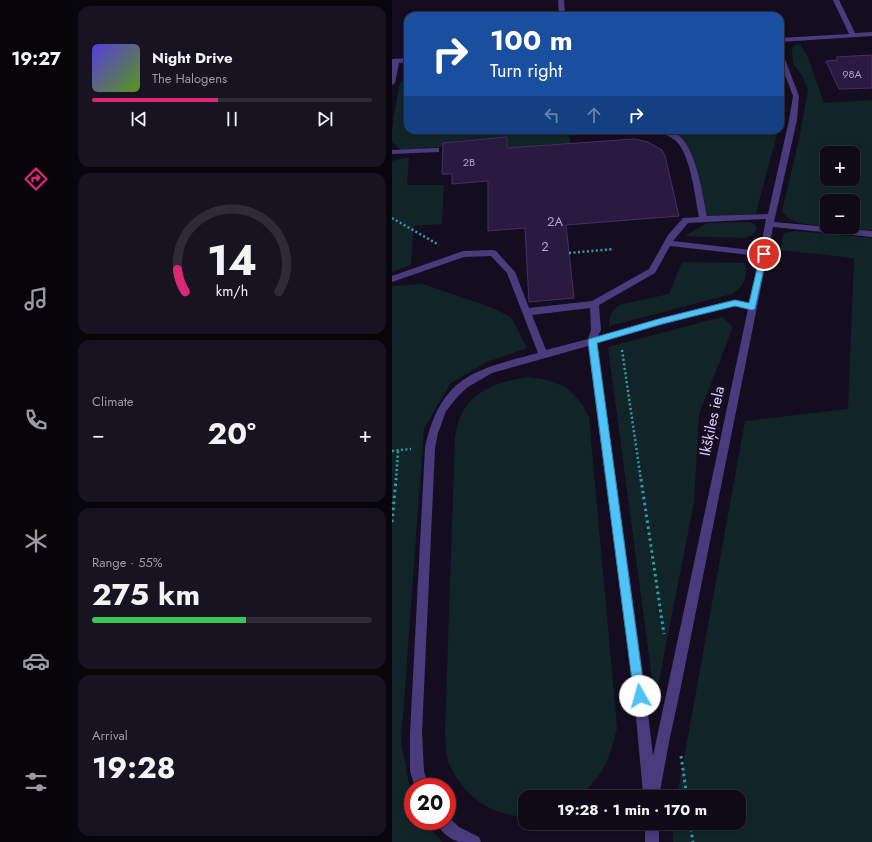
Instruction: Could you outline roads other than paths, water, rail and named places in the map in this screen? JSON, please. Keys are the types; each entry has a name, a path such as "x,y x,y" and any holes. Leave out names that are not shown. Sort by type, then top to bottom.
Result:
{"street":[{"path":"561,0 562,12"},
{"path":"836,0 853,35"},
{"path":"784,40 872,34"},
{"path":"392,83 394,61 404,60"},
{"name":"Ikšķiles iela","path":"652,790 752,307 793,120 796,96 784,69"},
{"path":"671,134 685,148 696,186 703,219"},
{"path":"392,152 436,150"},
{"path":"526,312 594,304 652,271 668,243 686,220 771,220 872,234"},
{"path":"668,243 764,254"},
{"path":"392,279 463,254 493,252 511,272 543,354"},
{"path":"419,778 417,771 416,733 430,448 432,432 449,397 467,381 489,370 619,333 735,303 752,307"},
{"path":"594,304 596,330 592,341 640,696 650,790"},
{"path":"452,830 474,842"},
{"path":"652,830 652,842"}]}
